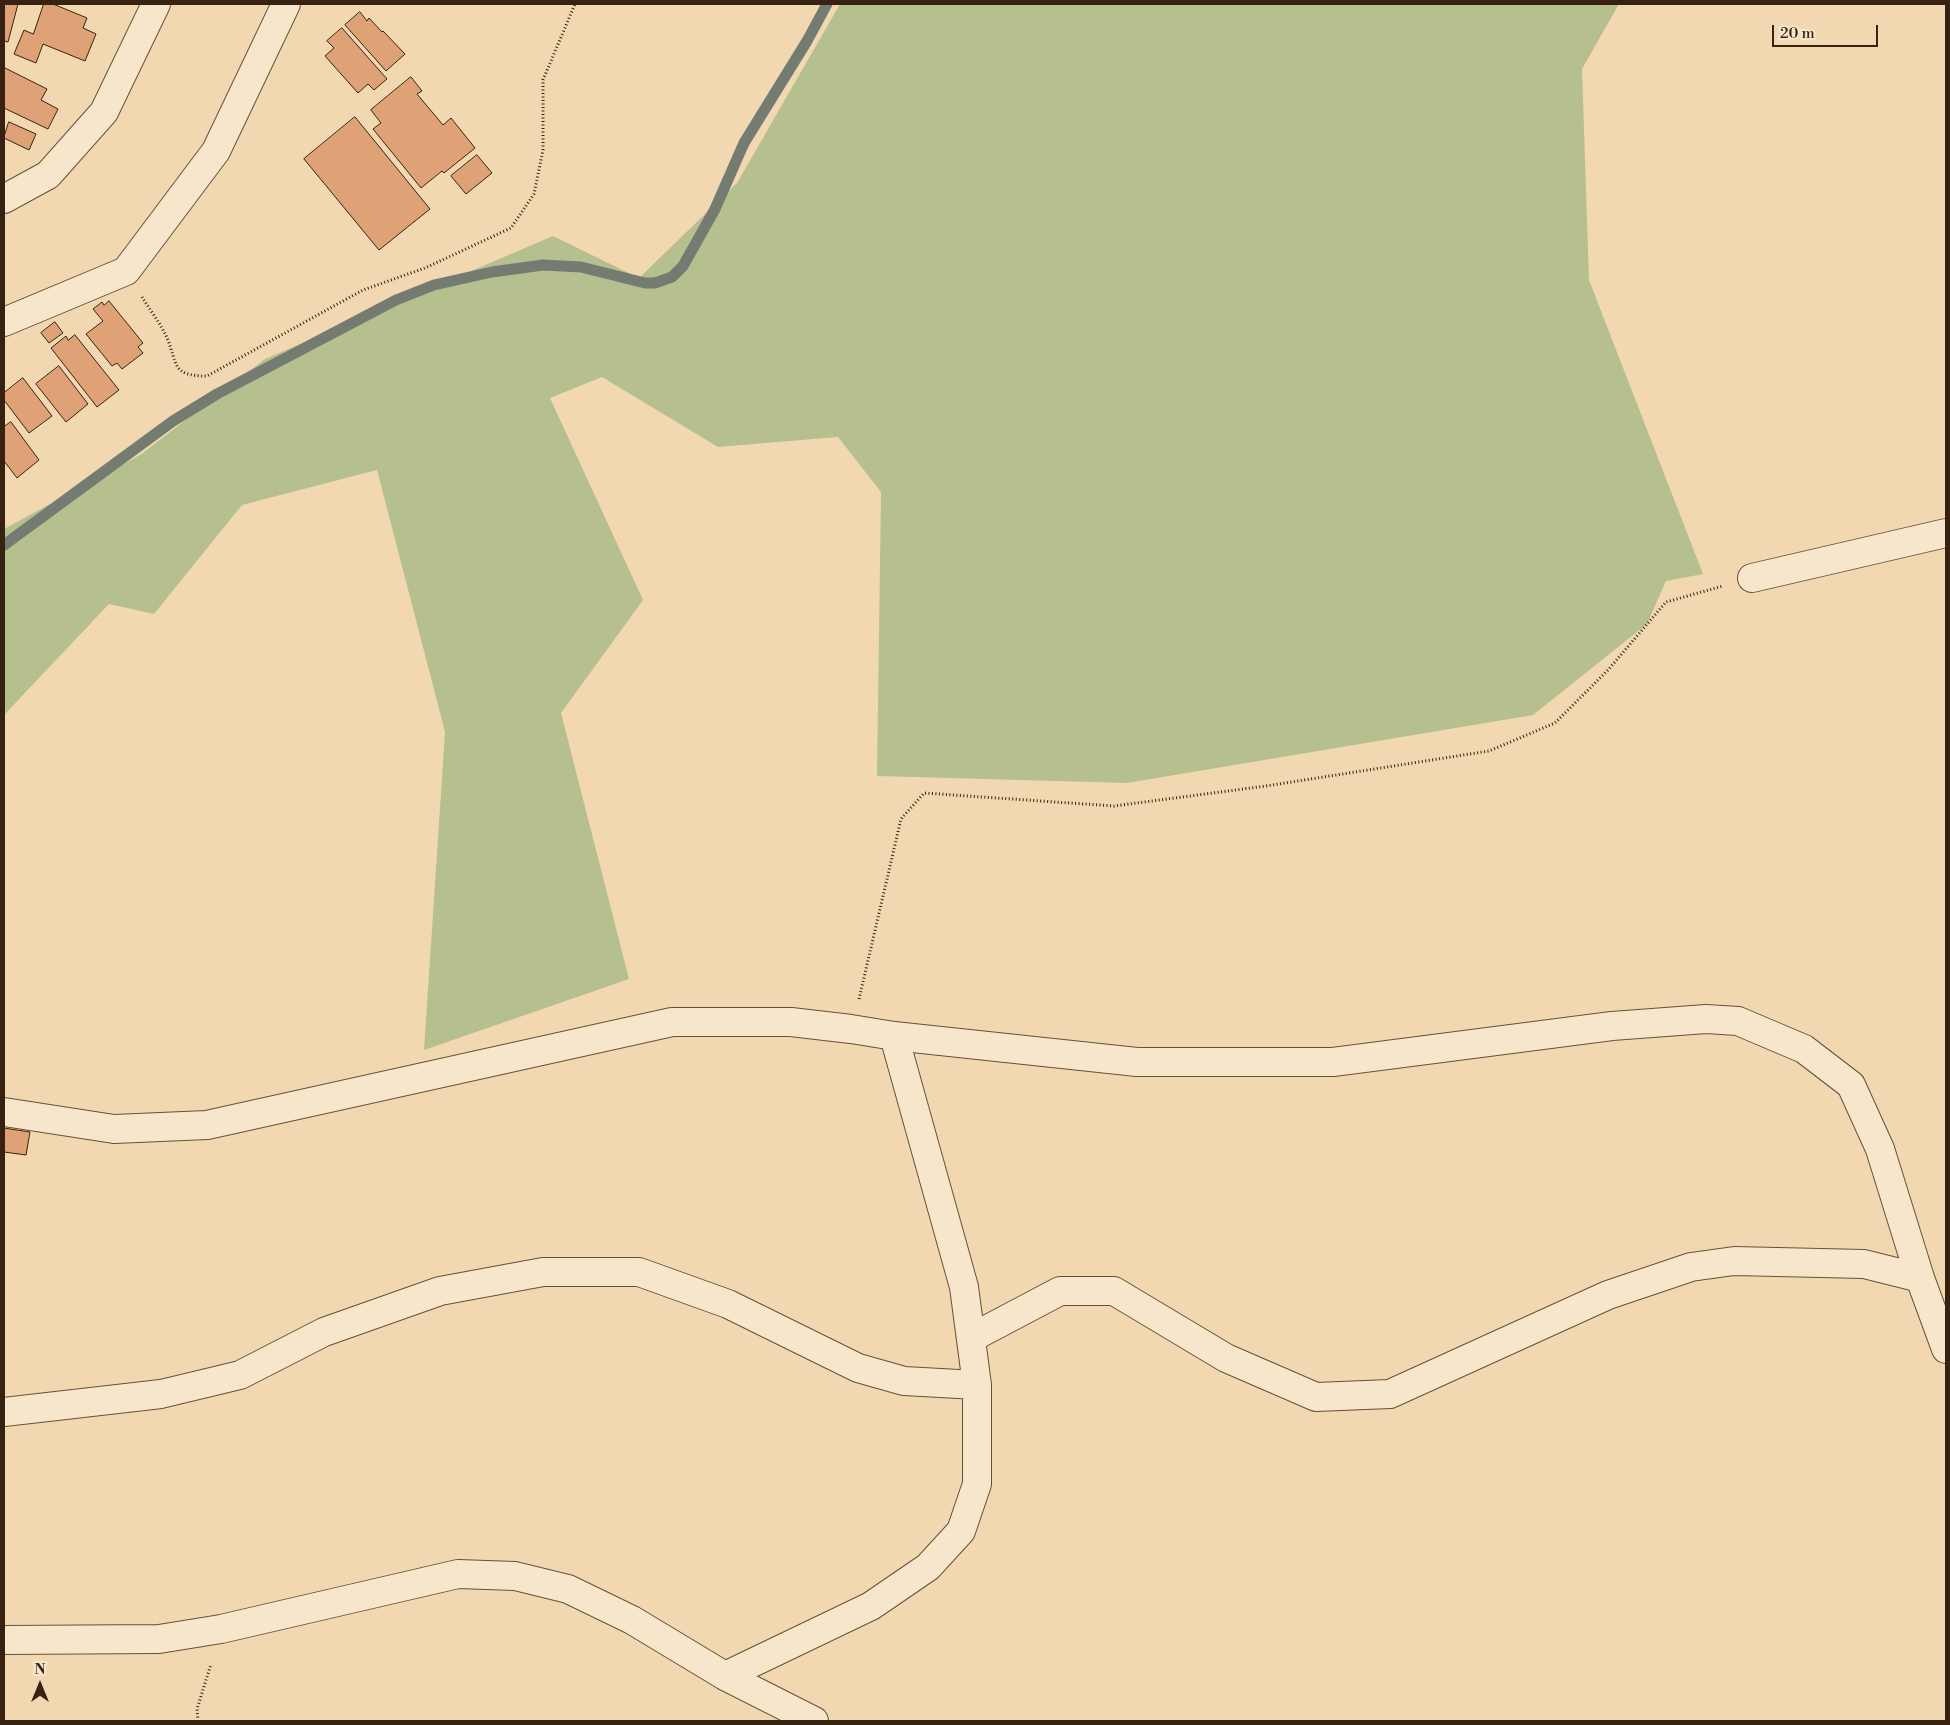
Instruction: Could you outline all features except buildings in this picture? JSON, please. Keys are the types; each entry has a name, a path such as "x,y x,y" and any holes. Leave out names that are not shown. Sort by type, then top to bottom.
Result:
{"street":[{"path":"4,199 48,175 104,112 156,4"},
{"path":"4,322 126,271 216,151 286,4"},
{"path":"1752,578 1946,533"},
{"path":"4,1112 114,1129 207,1125 672,1022 792,1022 894,1036 1137,1062 1333,1062 1612,1026 1706,1019 1738,1021 1804,1049 1851,1085 1880,1149 1920,1278 1946,1349"},
{"path":"725,1676 871,1606 928,1567 960,1531 977,1484 977,1385 964,1288 894,1036"},
{"path":"971,1338 1060,1291 1114,1291 1226,1358 1316,1397 1390,1394 1608,1295 1691,1267 1734,1261 1864,1264 1920,1278"},
{"path":"4,1412 161,1394 240,1375 324,1332 440,1291 543,1272 639,1272 728,1304 858,1368 904,1381 977,1385"},
{"path":"4,1640 159,1639 221,1629 458,1574 515,1576 568,1589 632,1620 725,1676 814,1721"}],"path":[{"path":"126,271 167,338 174,364 190,376 207,376 363,290 425,268 511,228 534,194 543,150 543,80 575,4"},
{"path":"851,1029 901,819 924,793 1114,806 1266,786 1489,751 1555,723 1608,670 1666,602 1752,578"},
{"path":"198,1721 197,1710 221,1629"}],"green space":[{"path":"840,4 1619,4 1582,69 1589,280 1703,574 1666,581 1647,624 1533,715 1127,783 877,776 881,492 838,437 718,447 602,377 550,398 643,600 561,713 629,979 424,1050 445,732 377,470 242,505 154,614 109,604 4,715 4,529 140,455 265,359 553,236 639,278 737,183"}],"waterway":[{"path":"4,545 173,421 217,394 396,300 434,285 492,272 543,265 581,267 645,283 655,283 672,277 683,266 715,209 744,143 807,41 827,4"}]}
